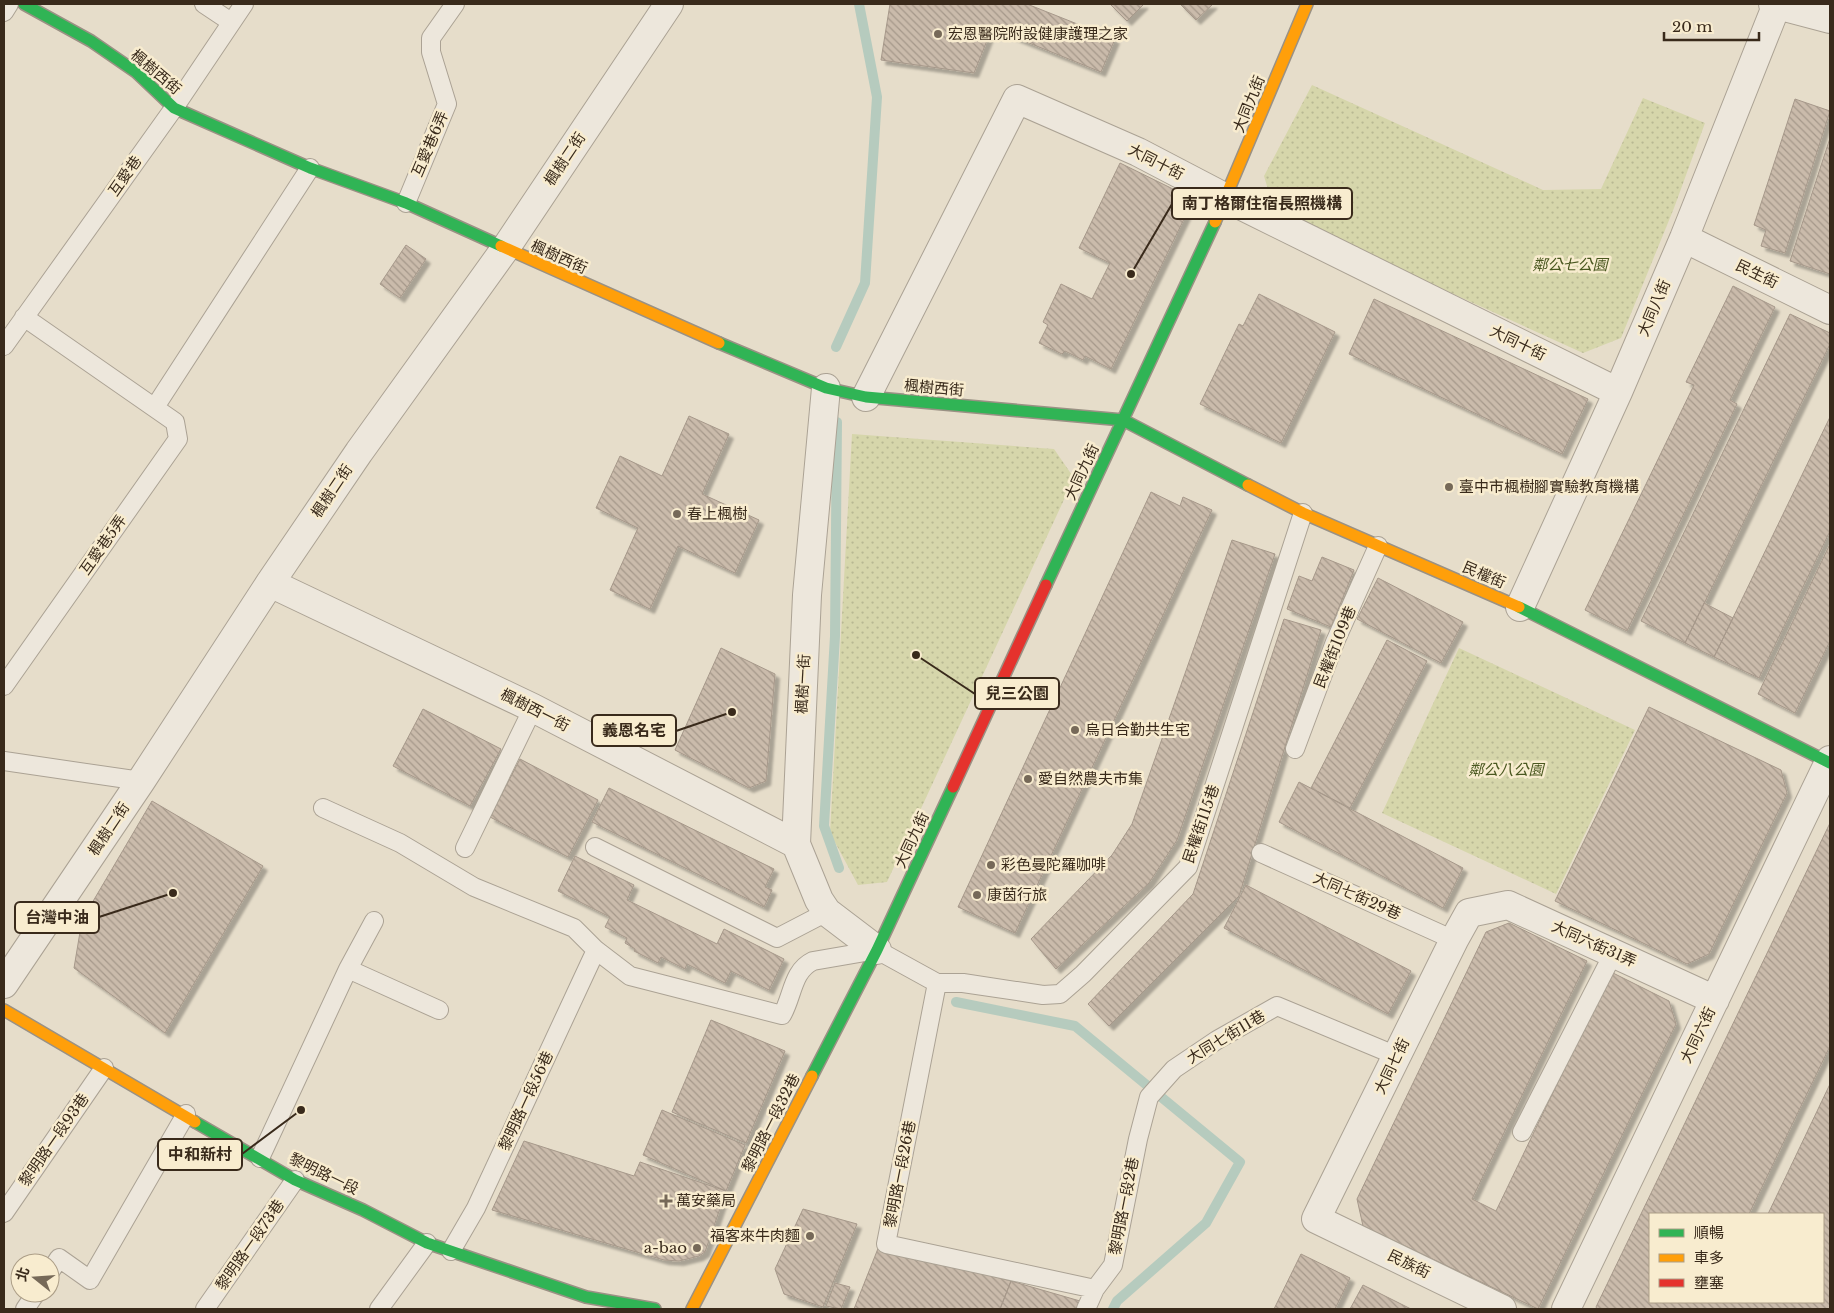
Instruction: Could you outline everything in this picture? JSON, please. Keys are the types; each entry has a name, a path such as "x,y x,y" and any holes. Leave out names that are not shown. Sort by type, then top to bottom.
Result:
{"street":[{"name":"楓樹西街","path":"24,4 91,41 136,72 174,108 310,168 406,203 650,314 826,388 866,397 1123,420"},
{"name":"楓樹二街","path":"4,984 142,780 270,583 359,452 505,249 669,4"},
{"name":"大同九街","path":"877,950 1226,198 1307,4"},
{"path":"1776,4 1830,19"},
{"name":"大同八街","path":"1520,608 1618,392 1684,238 1776,4"},
{"name":"大同十街","path":"866,397 1017,99 1138,152 1226,198 1618,392"},
{"name":"民生街","path":"1684,238 1830,310"},
{"name":"楓樹一街","path":"826,388 807,594 796,844 819,900 827,912 877,950"},
{"name":"民權街","path":"1123,420 1303,513 1520,608 1830,762"},
{"name":"楓樹西一街","path":"270,583 534,708 796,844"},
{"name":"大同六街","path":"1566,1309 1830,762"},
{"name":"大同六街31弄","path":"1470,913 1508,905 1715,1000"},
{"name":"大同七街","path":"1316,1219 1454,940 1470,913"},
{"name":"黎明路一段32巷","path":"692,1309 877,950"},
{"name":"黎明路一段","path":"4,1010 186,1114 295,1180 363,1210 427,1242 582,1303 655,1309"},
{"name":"民族街","path":"1316,1219 1502,1309"}],"lane":[{"path":"4,12 10,4"},
{"path":"204,4 231,22"},
{"name":"互愛巷","path":"4,346 174,108 244,4"},
{"name":"互愛巷6弄","path":"406,203 447,104 431,52 431,38 455,4"},
{"path":"155,407 310,168"},
{"name":"互愛巷5弄","path":"4,686 178,439 175,422 24,317"},
{"name":"民權街115巷","path":"877,950 937,983 963,983 1043,995 1060,994 1083,974 1188,866 1303,513"},
{"name":"民權街109巷","path":"1294,749 1335,642 1378,546"},
{"path":"465,848 534,708"},
{"path":"4,761 142,780"},
{"path":"324,808 400,843 474,887 574,928 596,950 630,976 782,1015 788,1005 797,974 805,964 813,960 877,950"},
{"path":"595,847 777,938 827,912"},
{"name":"大同七街29巷","path":"1261,853 1454,940"},
{"path":"260,1158 348,969 374,921"},
{"name":"黎明路一段56巷","path":"451,1250 476,1208 596,950"},
{"path":"1522,1132 1614,952"},
{"path":"348,969 439,1010"},
{"name":"黎明路一段26巷","path":"937,983 886,1244 1095,1289"},
{"name":"大同七街11巷","path":"1149,1097 1174,1069 1217,1040 1277,1006 1397,1056"},
{"name":"黎明路一段93巷","path":"4,1212 104,1068"},
{"name":"黎明路一段2巷","path":"1086,1309 1095,1289 1113,1265 1138,1139 1149,1097"},
{"path":"60,1259 90,1280 186,1114"},
{"name":"黎明路一段73巷","path":"205,1309 295,1180"},
{"path":"379,1309 427,1242"}],"green space":[{"name":"鄰公七公園","path":"1312,85 1543,190 1601,189 1643,98 1705,123 1674,208 1621,338 1583,353 1275,213 1264,176"},
{"path":"852,434 1054,449 1074,478 887,882 858,885 830,833"},
{"name":"鄰公八公園","path":"1459,648 1635,730 1556,894 1382,813"}],"building":[{"name":"宏恩醫院附設健康護理之家","path":"890,4 1027,4 1115,39 1101,72 992,28 974,73 881,60"},
{"path":"1110,4 1144,4 1127,21"},
{"path":"1180,4 1213,4 1196,20"},
{"path":"1795,99 1830,111 1785,253 1761,246 1766,230 1754,225"},
{"path":"1830,138 1830,274 1790,261"},
{"path":"1120,163 1173,189 1186,215 1111,369 1085,356 1083,360 1065,351 1062,354 1039,343 1048,325 1043,322 1061,284 1092,299 1110,263 1079,248"},
{"path":"406,245 426,259 400,298 380,284"},
{"path":"1733,286 1775,307 1730,400 1737,404 1627,631 1585,610 1694,385 1686,382"},
{"path":"1259,294 1335,332 1281,443 1200,404 1239,324 1243,326"},
{"path":"1374,299 1588,399 1562,454 1349,354"},
{"path":"1790,314 1830,333 1830,344 1685,643 1641,621"},
{"name":"春上楓樹","path":"689,416 729,434 702,494 759,520 735,573 678,546 650,609 610,590 638,528 596,508 620,456 662,476"},
{"path":"1830,417 1830,531 1759,678 1714,657"},
{"name":"烏日合勤共生宅","path":"1151,492 1180,506 1183,497 1212,510 1015,933 958,907"},
{"path":"1232,540 1275,554 1177,840 1149,883 1056,969 1031,939 1112,855 1132,824"},
{"path":"1830,544 1830,641 1795,713 1758,694"},
{"path":"1322,557 1354,570 1331,627 1287,609 1299,576 1312,581"},
{"path":"1378,578 1463,622 1441,663 1357,619"},
{"path":"1704,603 1733,618 1714,657 1685,643"},
{"path":"1284,619 1321,630 1239,896 1109,1026 1088,1004 1193,894"},
{"path":"1387,640 1427,661 1350,808 1311,788"},
{"path":"721,648 775,674 766,781 749,788 675,750"},
{"path":"1649,707 1781,770 1787,793 1709,954 1687,964 1555,901"},
{"path":"423,709 501,749 470,806 393,766"},
{"path":"520,759 598,800 568,857 490,817"},
{"path":"1299,782 1463,868 1443,908 1279,822"},
{"path":"609,788 774,869 765,887 772,890 764,907 592,822"},
{"path":"152,801 263,866 165,1033 74,968 82,920"},
{"path":"1830,823 1830,1046 1749,1213 1649,1213 1649,1303 1824,1303 1824,1213 1768,1213 1830,1084 1830,1309 1597,1309 1596,1307"},
{"path":"575,856 634,885 627,900 717,944 724,929 784,959 769,990 731,971 725,983 687,964 685,969 661,957 658,963 634,951 635,949 625,943 627,938 605,927 610,917 558,891"},
{"path":"1246,885 1411,971 1388,1014 1224,928"},
{"path":"1509,923 1587,961 1472,1199 1496,1211 1611,972 1669,1001 1676,1024 1538,1309 1363,1226 1357,1199 1486,932"},
{"path":"711,1020 785,1051 746,1143 672,1112"},
{"path":"662,1110 745,1145 726,1191 643,1155"},
{"path":"524,1141 634,1176 640,1162 726,1191 705,1252 699,1256 679,1261 664,1260 492,1210"},
{"path":"803,1209 857,1224 823,1307 784,1294 775,1269"},
{"path":"879,1246 1011,1281 1000,1309 854,1309"},
{"path":"1301,1254 1350,1278 1335,1309 1274,1309"},
{"path":"1011,1281 1080,1301 1077,1309 1000,1309"},
{"path":"835,1283 850,1287 841,1309 826,1306"},
{"path":"1363,1285 1411,1309 1350,1309"}],"waterway":[{"path":"836,347 865,283 877,97 859,4"},
{"path":"837,422 835,636 824,826 839,868"},
{"path":"956,1002 1075,1026 1240,1162 1206,1223 1117,1301 1113,1309"}],"traffic: fast":[{"path":"24,4 91,41 136,72 174,108 310,168 406,203 501,246"},
{"path":"1046,585 1215,222"},
{"path":"719,343 826,388 866,397 1123,420 1248,485"},
{"path":"1519,607 1830,763"},
{"path":"812,1076 877,950 953,787"},
{"path":"195,1122 295,1180 363,1210 427,1243 586,1297 655,1309"}],"traffic: slow":[{"path":"1215,222 1307,4"},
{"path":"501,246 719,343"},
{"path":"1248,485 1303,513 1519,607"},
{"path":"4,1010 195,1122"},
{"path":"692,1309 812,1076"}],"traffic: jam":[{"path":"953,787 1046,585"}],"place":[{"name":"宏恩醫院附設健康護理之家","path":"938,34"},
{"name":"南丁格爾住宿長照機構","path":"1131,274"},
{"name":"臺中市楓樹腳實驗教育機構","path":"1449,487"},
{"name":"春上楓樹","path":"677,514"},
{"name":"兒三公園","path":"916,655"},
{"name":"義恩名宅","path":"732,712"},
{"name":"烏日合勤共生宅","path":"1075,730"},
{"name":"愛自然農夫市集","path":"1028,779"},
{"name":"彩色曼陀羅咖啡","path":"991,865"},
{"name":"台灣中油","path":"173,893"},
{"name":"康茵行旅","path":"977,895"},
{"name":"中和新村","path":"301,1110"},
{"name":"萬安藥局","path":"666,1201"},
{"name":"福客來牛肉麵","path":"810,1236"},
{"name":"a-bao","path":"697,1248"}]}
